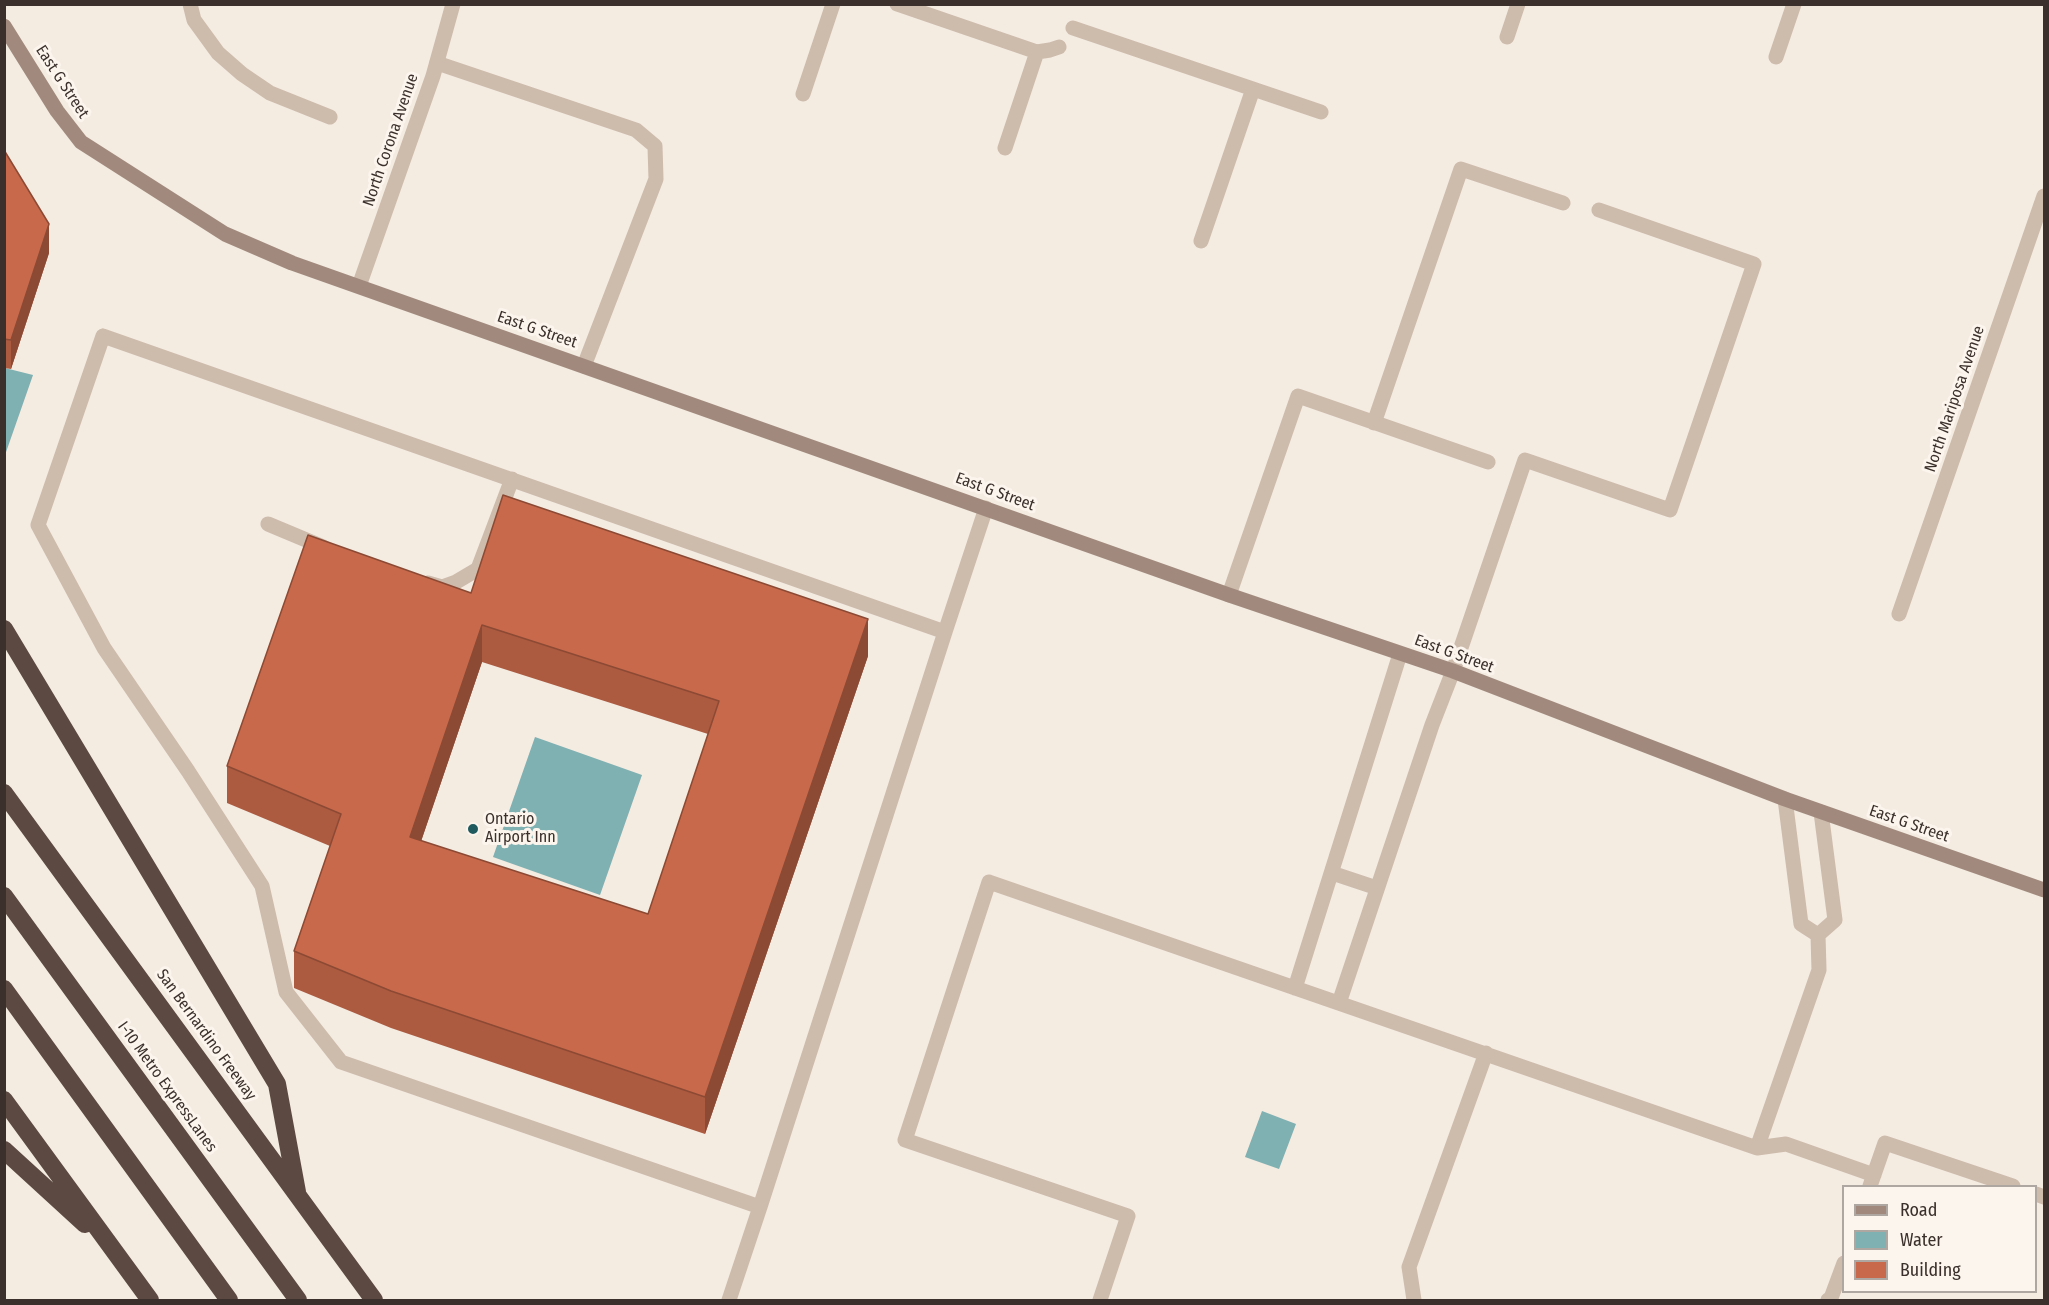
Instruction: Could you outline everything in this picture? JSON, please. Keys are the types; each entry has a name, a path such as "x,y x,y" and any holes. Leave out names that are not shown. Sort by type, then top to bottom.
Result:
{"highway":[{"path":"4,629 277,1084 297,1192"},
{"name":"San Bernardino Freeway","path":"4,793 374,1300"},
{"name":"I-10 Metro ExpressLanes","path":"4,897 298,1300"},
{"path":"4,989 229,1300"},
{"path":"4,1100 150,1300"},
{"path":"4,1150 112,1250"}],"street":[{"path":"190,4 194,20 218,53 242,74 270,93 330,117"},
{"name":"North Corona Avenue","path":"359,286 436,63 453,4"},
{"path":"803,94 833,4"},
{"path":"897,4 1037,52 1059,46"},
{"path":"1507,37 1518,4"},
{"path":"1776,57 1794,4"},
{"name":"East G Street","path":"4,26 57,111 81,142 225,234 292,263 1229,595 1453,671 1785,800 2044,890"},
{"path":"1073,28 1321,112"},
{"path":"1005,148 1037,52"},
{"path":"436,63 636,129 655,146 656,178 584,366"},
{"path":"1201,241 1253,88"},
{"path":"1374,423 1461,169 1563,203"},
{"name":"North Mariposa Avenue","path":"1899,614 2044,196"},
{"path":"1339,1003 1431,725 1453,671 1525,460 1670,510 1754,264 1599,210"},
{"path":"760,1207 341,1062 286,992 262,886 189,771 104,648 38,525 103,336 945,632"},
{"path":"1229,595 1298,396 1488,462"},
{"path":"410,578 442,587 478,569 512,479"},
{"path":"729,1300 986,508"},
{"path":"268,524 331,550"},
{"path":"1295,988 1400,654"},
{"path":"1785,800 1801,924 1818,935"},
{"path":"1818,935 1835,920 1821,812"},
{"path":"1332,873 1377,888"},
{"path":"1100,1300 1128,1216 905,1140 989,882 1757,1148 1786,1144 1872,1181 1885,1143 2010,1185"},
{"path":"1757,1148 1819,970 1818,935"},
{"path":"1414,1300 1409,1268 1486,1053"},
{"path":"1828,1300 1832,1298 1842,1269"}],"water":[{"path":"4,368 33,375 5,455"},
{"path":"535,737 642,775 600,895 493,857"},
{"path":"1262,1111 1296,1124 1279,1169 1245,1157"}],"building":[{"path":"4,150 49,224 11,340 4,339"},
{"path":"503,495 868,619 705,1097 391,991 294,951 341,814 227,766 308,535 471,593","holes":["482,625 719,701 648,914 410,837"]}],"place":[{"name":"Ontario Airport Inn","path":"473,829"}]}
